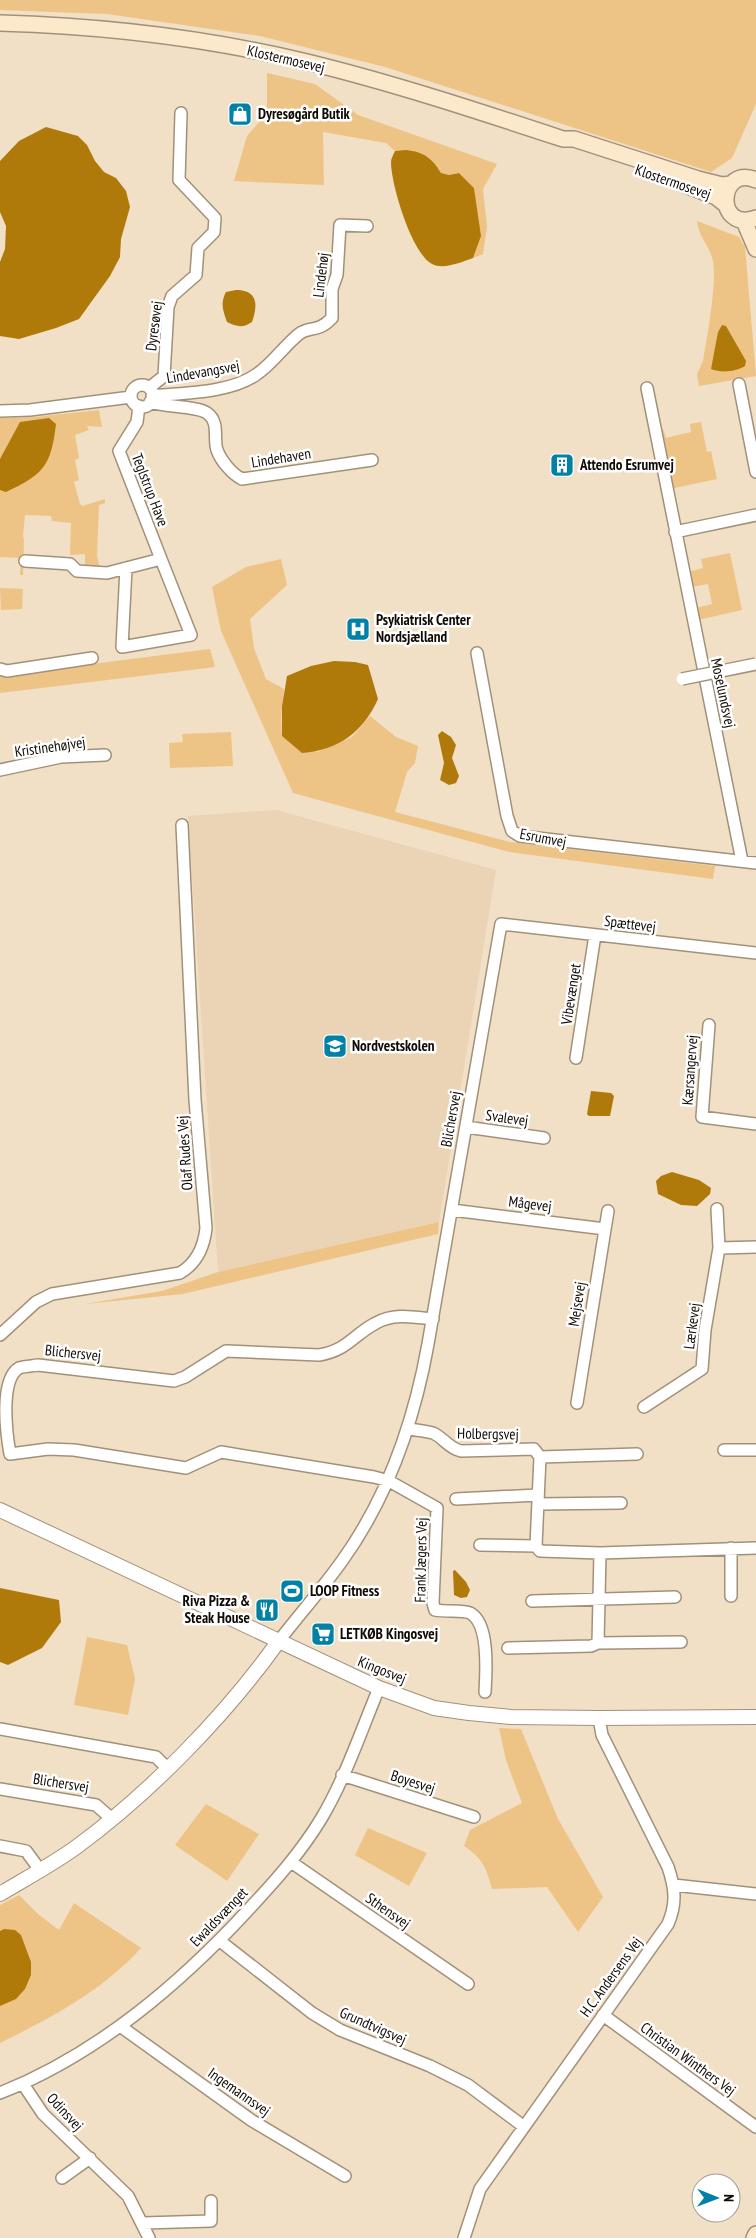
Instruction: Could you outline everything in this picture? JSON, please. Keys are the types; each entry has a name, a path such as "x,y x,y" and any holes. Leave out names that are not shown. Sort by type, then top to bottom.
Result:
{"main road":[{"name":"Klostermosevej","path":"0,23 168,36 297,60 398,87 563,139 574,139 698,180 722,185 731,184"},
{"name":"Klostermosevej","path":"563,139 574,147 716,196 726,205 732,216 750,220"},
{"path":"726,205 726,194 731,184 736,181 752,179 756,165"},
{"path":"750,220 756,249"},
{"path":"754,2238 756,2234"}],"street":[{"name":"Dyresøvej","path":"148,398 164,376 168,307 172,296 196,275 198,248 214,232 215,218 180,180 181,113"},
{"name":"Lindehøj","path":"301,332 320,329 332,318 332,289 337,275 340,225 367,226"},
{"name":"Lindevangsvej","path":"148,398 235,385 246,381 258,374 301,332"},
{"path":"739,384 756,472"},
{"path":"144,385 148,398 134,403 131,397 132,390 137,386 144,385"},
{"name":"Moselundsvej","path":"646,388 742,861"},
{"path":"0,411 30,410 131,397"},
{"name":"Lindehaven","path":"148,398 162,406 200,410 207,413 215,423 217,450 233,475 242,478 372,460"},
{"name":"Teglstrup Have","path":"126,568 122,648 192,635 119,451 148,398"},
{"path":"675,532 756,515"},
{"path":"25,561 70,564 77,571 107,573 161,559"},
{"name":"Esrumvej","path":"477,653 507,816 512,831 520,836 572,843 756,863"},
{"path":"0,669 7,671 92,658"},
{"path":"682,679 756,664"},
{"name":"Kristinehøjvej","path":"0,770 60,757 105,755"},
{"name":"Olaf Rudes Vej","path":"0,1335 36,1302 52,1294 180,1273 189,1268 195,1261 205,1241 206,1228 194,1082 182,825"},
{"name":"Spættevej","path":"501,924 756,953"},
{"name":"Blichersvej","path":"0,1894 74,1848 112,1819 200,1735 267,1658 342,1561 388,1481 408,1429 419,1392 501,924"},
{"name":"Vibevænget","path":"576,1058 596,935"},
{"name":"Kærsangervej","path":"709,1025 702,1117 756,1124"},
{"name":"Svalevej","path":"466,1127 544,1138"},
{"name":"Lærkevej","path":"644,1407 702,1369 705,1330 719,1248 717,1208"},
{"name":"Mågevej","path":"452,1210 604,1229"},
{"name":"Mejsevej","path":"577,1403 608,1210"},
{"path":"719,1248 756,1247"},
{"name":"Blichersvej","path":"388,1481 220,1452 186,1468 74,1450 48,1449 10,1454 2,1403 4,1385 9,1375 19,1368 38,1365 174,1381 185,1377 226,1351 320,1355 334,1352 345,1346 376,1323 402,1315 433,1319"},
{"name":"Holbergsvej","path":"408,1429 432,1433 442,1438 451,1448 461,1451 534,1449 540,1457 637,1454"},
{"path":"724,1450 756,1450"},
{"path":"540,1457 536,1546 540,1552 600,1553 756,1548"},
{"name":"Frank Jægers Vej","path":"388,1481 437,1508 433,1603 435,1610 470,1613 477,1620 487,1651 484,1692"},
{"path":"456,1499 621,1503"},
{"name":"Kingosvej","path":"0,1510 278,1642 379,1688 434,1708 511,1717 756,1717"},
{"path":"480,1545 536,1546"},
{"path":"731,1548 731,1596"},
{"path":"598,1643 600,1553"},
{"path":"532,1601 675,1597"},
{"path":"508,1648 591,1646 598,1643 681,1642"},
{"name":"Ewaldsvænget","path":"0,2093 23,2084 70,2058 120,2026 160,1996 220,1941 292,1862 321,1818 342,1775 379,1688"},
{"name":"H.C. Andersens Vej","path":"464,2238 480,2189 668,1924 676,1901 674,1885 668,1867 602,1735 599,1718"},
{"path":"0,1729 156,1757 167,1768"},
{"name":"Boyesvej","path":"342,1775 474,1817"},
{"name":"Blichersvej","path":"0,1789 96,1805 112,1819"},
{"path":"0,1846 26,1851 40,1870"},
{"name":"Sthensvej","path":"292,1862 468,1984"},
{"path":"674,1885 756,1894"},
{"name":"Grundtvigsvej","path":"220,1941 312,2013 340,2030 430,2066 468,2084 523,2126"},
{"name":"Christian Winthers Vej","path":"603,2015 756,2127"},
{"name":"Ingemannsvej","path":"120,2026 251,2120 344,2176"},
{"name":"Odinsvej","path":"23,2084 43,2114 128,2196 149,2238"},
{"path":"62,2178 90,2158"},
{"path":"143,2223 211,2221 211,2201"}],"shaded area":[{"path":"0,0 756,0 756,104 732,158 711,172 385,67 260,36 107,14 0,10"},
{"path":"267,73 315,84 358,115 497,164 483,189 487,227 483,254 473,258 480,236 474,188 459,173 449,175 441,173 427,159 408,151 395,151 386,143 323,132 324,185 234,181 247,136 267,113"},
{"path":"46,127 78,136 87,145 95,161 104,172 116,178 126,191 130,207 121,239 120,257 110,276 79,319 19,339 0,336 0,262 5,249 6,226 0,212 0,161 19,141"},
{"path":"395,151 418,152 427,157 441,173 449,175 459,173 474,188 481,236 473,258 452,265 437,266 424,258 417,247 404,218 392,173 391,161"},
{"path":"697,221 739,237 745,247 756,376 699,386 697,374 703,361 707,338 713,296 714,271 713,261 699,231"},
{"path":"236,290 249,293 255,304 252,322 243,326 227,322 223,311 223,300 226,292"},
{"path":"722,325 726,326 746,361 745,366 737,370 719,371 711,369 718,332"},
{"path":"99,410 102,427 87,426 89,430 75,435 79,458 75,460 79,480 74,482 82,506 105,499 105,503 99,505 97,556 100,568 85,567 85,554 70,555 71,523 52,521 51,516 25,515 23,575 20,575 21,558 0,557 0,418 35,417"},
{"path":"49,418 56,424 51,450 43,467 37,474 19,486 6,492 0,490 0,459 20,422"},
{"path":"701,422 707,452 711,451 717,479 670,489 657,430 663,429 666,438 691,432 690,424"},
{"path":"730,553 742,610 698,620 696,608 712,604 708,584 692,587 688,572 703,568 701,559"},
{"path":"281,559 287,585 250,619 254,648 266,679 284,689 281,718 282,736 317,752 352,737 370,716 396,737 418,746 415,763 407,772 395,812 510,842 715,866 713,879 509,852 293,793 221,631 212,587 246,567"},
{"path":"0,588 23,589 22,609 1,610"},
{"path":"210,649 215,667 0,693 0,673 5,675"},
{"path":"334,661 368,665 378,699 365,721 348,737 327,748 302,753 282,736 282,706 287,676 311,666"},
{"path":"442,731 451,737 456,745 452,758 459,776 456,783 449,785 440,780 444,763 438,735"},
{"path":"231,732 233,766 170,768 169,743 183,742 182,734"},
{"name":"Nordvestskolen","path":"276,810 496,870 439,1222 218,1272 188,816"},
{"path":"591,1091 611,1093 614,1096 610,1116 589,1116 587,1114"},
{"path":"672,1172 699,1180 711,1188 710,1194 697,1206 681,1205 658,1194 656,1181 661,1176"},
{"path":"439,1222 438,1234 183,1294 85,1304 162,1291 218,1272"},
{"path":"455,1570 466,1582 470,1590 467,1597 461,1598 454,1595 453,1571"},
{"path":"0,1588 59,1600 61,1622 42,1648 8,1665 0,1662"},
{"path":"87,1637 127,1645 135,1679 128,1715 74,1705"},
{"path":"499,1728 521,1729 558,1819 603,1897 578,1932 547,1887 492,1889 483,1864 476,1855 464,1846 470,1830 522,1803 506,1760"},
{"path":"206,1804 259,1834 227,1881 175,1845"},
{"path":"368,1828 427,1853 409,1886 355,1855"},
{"path":"19,1895 38,1914 59,1930 74,1903 141,1948 93,1990 38,2024 0,2043 0,1905"},
{"path":"4,1929 15,1930 21,1935 31,1962 31,1975 25,1989 16,1999 0,2006 0,1931"}],"place":[{"name":"Dyresøgård Butik","path":"240,114"},
{"name":"Attendo Esrumvej","path":"562,465"},
{"name":"Psykiatrisk Center Nordsjælland","path":"358,629"},
{"name":"Nordvestskolen","path":"335,1046"},
{"name":"LOOP Fitness","path":"292,1591"},
{"name":"Riva Pizza & Steak House","path":"267,1610"},
{"name":"LETKØB Kingosvej","path":"323,1634"}]}
